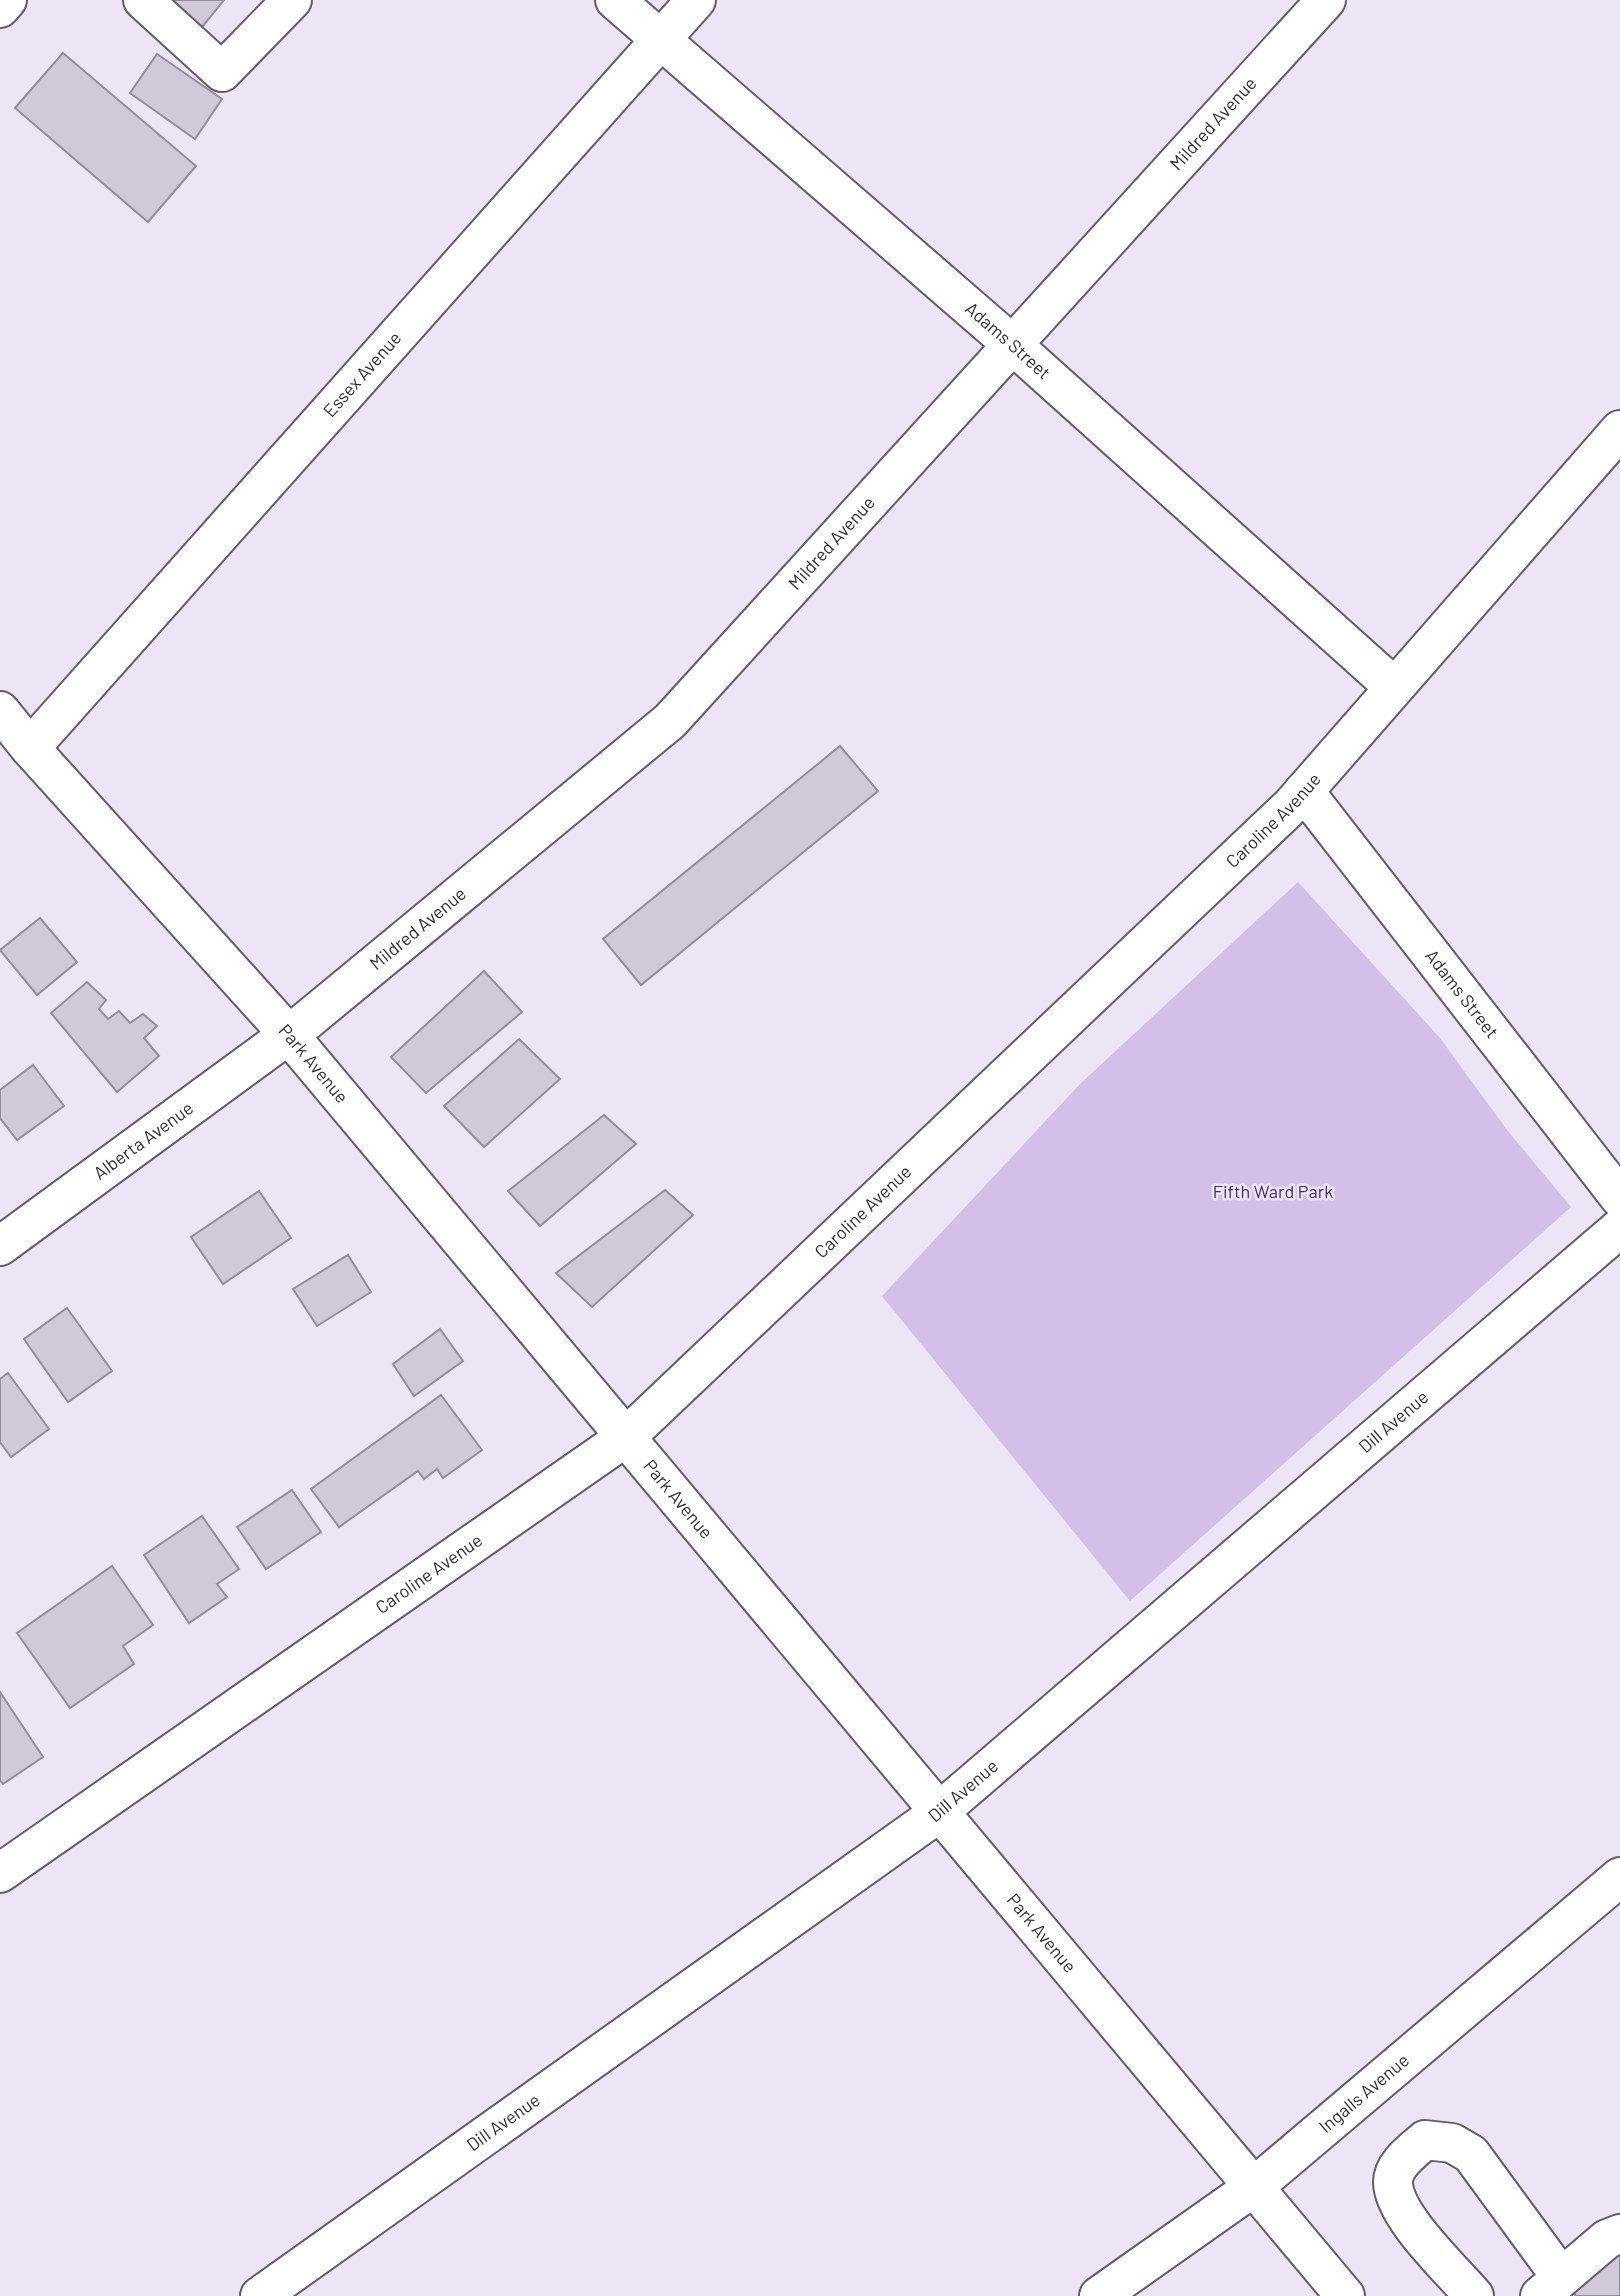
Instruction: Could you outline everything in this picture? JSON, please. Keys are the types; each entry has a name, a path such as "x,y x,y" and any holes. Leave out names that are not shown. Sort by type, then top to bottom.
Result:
{"street":[{"path":"0,8 7,0"},
{"path":"143,0 222,72 292,0"},
{"name":"Adams Street","path":"614,0 1014,346 1394,687"},
{"name":"Essex Avenue","path":"30,748 696,0"},
{"name":"Mildred Avenue","path":"289,1035 670,721 1326,0"},
{"name":"Caroline Avenue","path":"0,1873 626,1437 1304,791 1620,429"},
{"name":"Park Avenue","path":"0,710 30,748 289,1035 1345,2296"},
{"name":"Adams Street","path":"1304,791 1620,1198"},
{"name":"Alberta Avenue","path":"0,1246 289,1035"},
{"name":"Dill Avenue","path":"260,2296 940,1811 1620,1228"},
{"name":"Ingalls Avenue","path":"1099,2296 1255,2186 1620,1877"},
{"path":"1474,2296 1401,2210 1392,2181 1399,2164 1425,2140 1452,2143 1471,2154 1550,2287 1608,2239 1620,2234"}],"green space":[{"name":"Fifth Ward Park","path":"1298,882 1440,1038 1507,1130 1571,1207 1130,1601 882,1296 1080,1084"}],"building":[{"path":"149,0 224,0 194,37"},
{"path":"63,53 196,166 148,222 15,108"},
{"path":"157,54 222,99 195,139 130,93"},
{"path":"840,746 878,791 641,985 603,939"},
{"path":"40,918 77,962 37,995 0,950"},
{"path":"484,971 522,1012 426,1093 391,1057"},
{"path":"87,982 106,1000 99,1009 108,1019 119,1011 130,1023 143,1014 157,1026 144,1038 159,1056 117,1092 51,1013"},
{"path":"519,1039 560,1079 484,1147 444,1106"},
{"path":"33,1065 64,1106 17,1140 0,1118 0,1090"},
{"path":"604,1115 636,1144 540,1226 508,1191"},
{"path":"665,1190 693,1215 592,1307 556,1273"},
{"path":"259,1191 291,1238 223,1284 191,1237"},
{"path":"348,1255 371,1292 317,1326 293,1289"},
{"path":"67,1308 112,1371 68,1402 24,1339"},
{"path":"440,1329 463,1361 414,1396 393,1364"},
{"path":"8,1373 49,1429 11,1457 0,1442 0,1379"},
{"path":"441,1395 482,1450 443,1478 437,1469 424,1479 418,1471 339,1527 311,1489"},
{"path":"292,1490 321,1532 266,1569 237,1527"},
{"path":"202,1516 239,1569 217,1584 227,1597 189,1623 144,1555"},
{"path":"112,1566 153,1625 123,1646 134,1664 70,1708 17,1633"},
{"path":"0,1692 43,1757 3,1784 0,1780"},
{"path":"1620,2246 1620,2296 1576,2296 1570,2289"}]}
